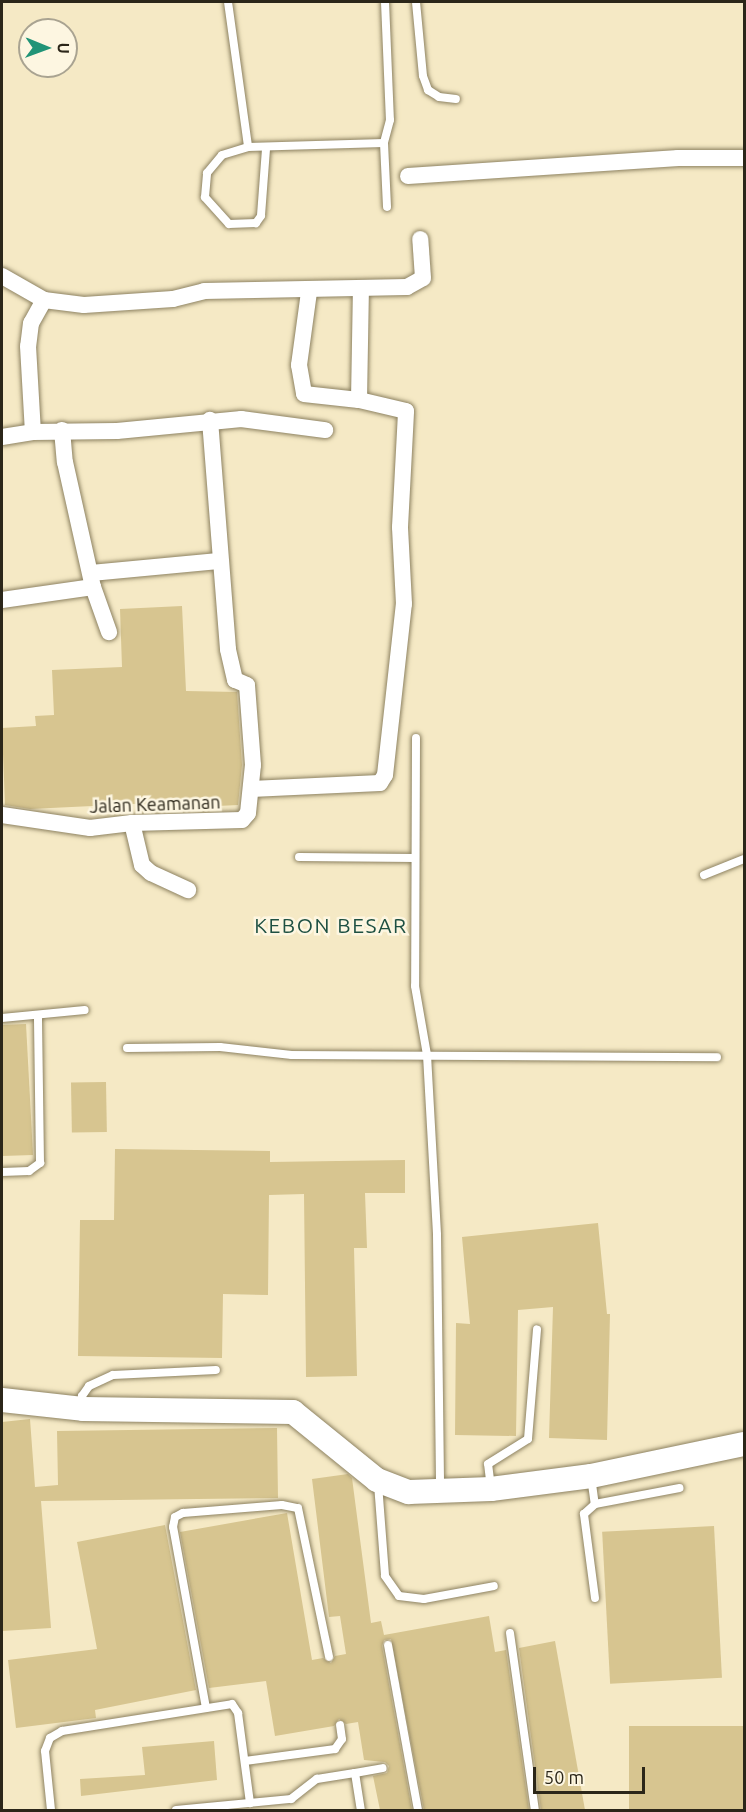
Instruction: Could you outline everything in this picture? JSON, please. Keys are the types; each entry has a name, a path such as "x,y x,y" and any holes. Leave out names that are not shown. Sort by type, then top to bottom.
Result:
{"street":[{"path":"408,176 678,158 744,158"},
{"path":"2,276 44,300 84,305 173,299 204,291 309,292 406,287 423,278 420,239"},
{"path":"359,400 361,290"},
{"path":"210,420 218,561 231,670 238,683 247,685 251,789 380,783 385,775 404,604 400,527 406,411 359,400 304,394 299,365 309,292"},
{"path":"33,432 28,345 31,322 44,300"},
{"path":"2,437 62,430 117,431 241,418 325,430"},
{"path":"62,430 65,462 92,580 109,632"},
{"path":"2,600 92,580 218,561"},
{"name":"Jalan Keamanan","path":"2,815 90,828 132,823 242,820 248,813 251,789"},
{"path":"132,823 142,865 151,873 188,890"},
{"path":"2,1400 83,1409 293,1412 377,1480 409,1492 440,1493 491,1489 591,1476 744,1444"}],"lane":[{"path":"228,2 248,147"},
{"path":"385,2 390,120 384,143 387,207"},
{"path":"416,2 426,83 439,97 456,99"},
{"path":"266,149 261,216 256,223 229,224 205,197 207,172 222,155 248,147 266,149 384,143"},
{"path":"416,738 415,986 427,1055 437,1235 440,1493"},
{"path":"299,857 415,858"},
{"path":"704,875 744,859"},
{"path":"2,1018 38,1017 85,1010"},
{"path":"2,1172 29,1171 40,1163 38,1017"},
{"path":"127,1048 220,1047 292,1055 717,1057"},
{"path":"491,1489 488,1464 528,1440 537,1329"},
{"path":"83,1409 82,1396 89,1386 113,1375 216,1370"},
{"path":"591,1476 595,1504"},
{"path":"377,1480 385,1576 399,1596 424,1599 494,1586"},
{"path":"595,1598 584,1514 595,1504 680,1488"},
{"path":"206,1708 173,1527 175,1517 183,1513 282,1505 298,1508 329,1657"},
{"path":"510,1633 536,1810"},
{"path":"388,1645 418,1810"},
{"path":"51,1810 45,1751 50,1738 62,1731 232,1704 238,1713 250,1803"},
{"path":"245,1761 334,1749 342,1739 340,1725"},
{"path":"176,1810 291,1799 317,1779 383,1768"},
{"path":"355,1773 361,1810"}],"building":[{"path":"182,606 186,691 237,692 242,765 238,805 197,807 196,801 30,809 5,805 2,728 36,726 35,716 54,715 52,670 122,667 120,609"},
{"path":"26,1024 33,1155 2,1156 2,1025"},
{"path":"106,1082 107,1132 72,1133 71,1083"},
{"path":"115,1149 270,1151 270,1162 405,1160 405,1193 365,1193 367,1248 354,1248 357,1376 306,1377 304,1194 269,1195 268,1295 223,1294 222,1358 78,1356 80,1220 114,1220"},
{"path":"598,1223 607,1314 610,1314 607,1440 549,1438 553,1307 518,1310 516,1436 455,1435 456,1323 470,1324 462,1237"},
{"path":"30,1419 35,1487 58,1485 57,1431 277,1428 278,1498 41,1501 51,1628 2,1631 2,1422"},
{"path":"348,1474 352,1478 371,1623 381,1621 384,1635 489,1616 495,1652 506,1650 529,1810 424,1810 391,1639 384,1640 382,1646 412,1810 380,1810 373,1776 387,1773 389,1766 385,1762 364,1760 358,1722 346,1724 339,1719 334,1726 275,1736 266,1681 209,1688 180,1532 287,1513 312,1660 323,1658 331,1663 335,1656 346,1654 340,1616 329,1617 312,1479"},
{"path":"165,1525 196,1690 95,1710 96,1718 16,1728 8,1660 97,1649 77,1542"},
{"path":"714,1526 722,1678 610,1684 602,1532"},
{"path":"555,1641 585,1810 541,1810 519,1648"},
{"path":"629,1726 744,1726 744,1810 629,1810"},
{"path":"214,1741 217,1780 81,1796 80,1779 145,1775 142,1747"}],"district":[{"name":"KEBON BESAR","path":"331,925"}]}
